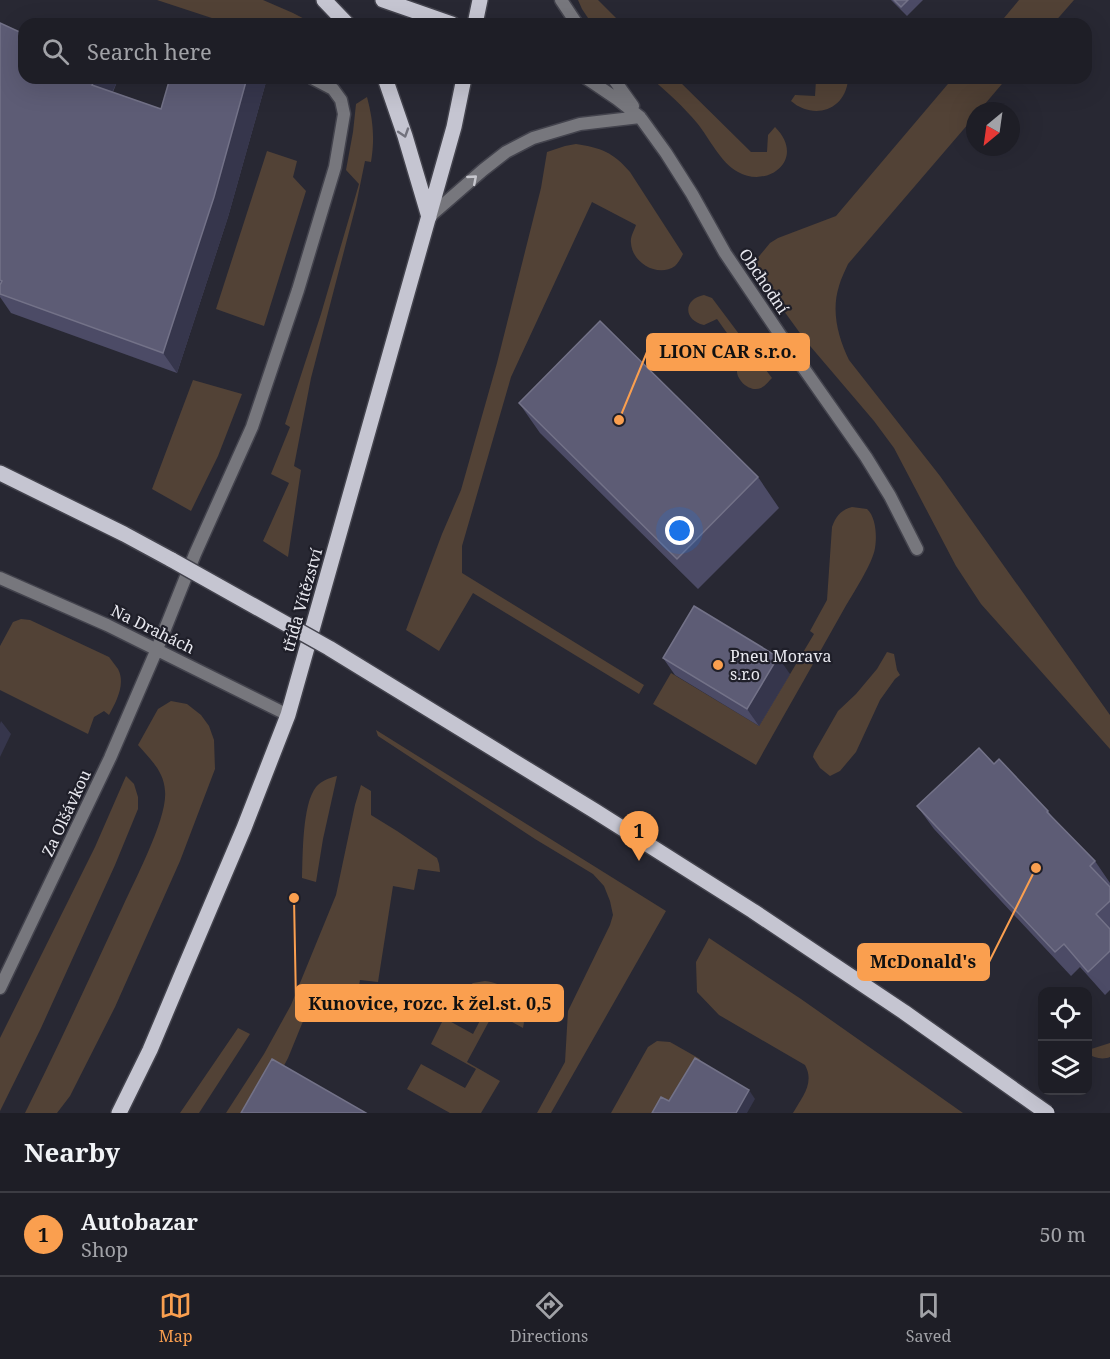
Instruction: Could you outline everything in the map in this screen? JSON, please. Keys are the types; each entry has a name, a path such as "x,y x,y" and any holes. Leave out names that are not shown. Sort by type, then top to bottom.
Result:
{"main road":[{"path":"324,0 341,18"},
{"path":"383,0 435,18"},
{"path":"476,18 480,0"},
{"path":"387,84 429,217"},
{"name":"třída Vítězství","path":"119,1113 150,1050 183,974 288,715 454,128 463,84"},
{"path":"0,473 172,560 329,648 483,742 753,911 904,1012 1047,1113"}],"street":[{"path":"561,0 573,18"},
{"name":"Za Olšávkou","path":"0,988 110,758 195,554 252,427 298,290 335,167 344,114 343,106 333,89 323,84"},
{"name":"Obchodní","path":"595,84 640,117 666,153 692,194 724,253 866,457 890,496 916,549"},
{"path":"429,217 506,152 532,138 580,124 640,117 618,84"},
{"name":"Na Drahách","path":"0,578 157,649 288,715"}],"shaded area":[{"path":"157,0 263,0 303,18 212,18"},
{"path":"578,0 598,0 616,18 588,18"},
{"path":"1019,0 1074,0 1058,18 1004,18"},
{"path":"658,84 682,84 751,152 767,152 768,135 775,127 784,139 787,150 785,160 780,168 761,177 738,172 721,156 702,129"},
{"path":"816,84 847,84 841,99 827,109 809,110 791,101 795,95 815,96"},
{"path":"948,84 1002,84 987,102 966,102 966,126 848,264 837,295 836,314 839,333 849,360 940,476 1110,715 1110,749 981,604 956,566 894,448 805,340 755,271 756,260 770,243 836,216"},
{"path":"367,97 373,129 371,162 365,161 356,205 311,378 294,466 301,470 288,557 263,541 289,483 271,474 290,427 285,424 321,314 359,184 346,170 356,104"},
{"path":"576,144 606,152 624,165 683,254 675,266 668,269 654,269 647,266 636,257 632,250 631,238 636,225 592,202 511,377 462,546 462,573 644,685 639,694 473,593 439,651 406,630 461,490 497,363 541,188 547,152"},
{"path":"267,151 297,161 293,177 306,191 264,326 216,309"},
{"path":"704,295 712,298 772,378 762,387 752,389 744,385 739,378 737,368 744,357 717,319 704,325 692,319 688,310 689,305 697,297"},
{"path":"193,380 242,394 218,456 191,511 152,489"},
{"path":"852,507 867,509 870,512 876,532 873,554 862,579 756,765 653,704 671,673 759,726 814,634 810,631 827,600 832,527 839,514"},
{"path":"21,619 30,620 109,657 118,669 121,687 109,715 104,711 94,717 88,734 0,690 0,646 13,622"},
{"path":"887,652 894,654 900,675 880,700 856,752 840,771 830,776 820,768 813,757 814,753 838,711 877,669"},
{"path":"171,701 187,704 201,715 209,726 214,740 215,769 180,861 115,1007 70,1096 57,1113 25,1113 156,832 165,802 164,784 156,766 138,745 158,709"},
{"path":"376,730 666,911 551,1113 537,1113 565,1062 568,1011 613,915 604,886 593,874 535,839 378,736"},
{"path":"126,776 134,784 138,797 138,809 41,1028 0,1111 0,1038 95,847"},
{"path":"337,776 316,882 302,878 304,831 308,806 316,787 325,780"},
{"path":"361,785 371,791 371,815 437,858 440,872 418,869 414,890 393,886 378,982 360,980 358,992 343,991 341,1002 326,999 323,1011 308,1009 288,1058 259,1113 226,1113 264,1054 291,1005 336,895"},
{"path":"709,938 801,999 963,1113 793,1113 808,1084 809,1078 805,1065 719,1015 697,992 696,962"},
{"path":"485,981 502,986 515,996 523,1011 523,1028 494,1012 467,1062 500,1081 481,1113 450,1113 407,1089 421,1064 465,1088 476,1069 431,1044 444,1018 473,1034 486,1009 459,992 473,983"},
{"path":"238,1028 250,1034 199,1113 180,1113"},
{"path":"657,1041 670,1042 700,1059 663,1113 611,1113 648,1047"},
{"path":"1110,1043 1110,1057 1093,1056 1092,1049"}],"building":[{"path":"894,0 908,0 901,7"},
{"path":"0,23 18,31 18,84 93,84 161,109 168,84 245,84 214,197 163,353 0,294 2,281 0,280"},
{"path":"600,321 758,477 677,559 519,403"},
{"path":"694,606 778,657 747,709 663,658"},
{"path":"979,748 994,764 999,759 1095,861 1090,866 1110,887 1110,901 1096,914 1110,929 1110,951 1088,972 1064,944 1055,952 917,806"},
{"path":"695,1058 749,1090 736,1113 652,1113 661,1097 669,1101"},
{"path":"272,1059 366,1113 241,1113"}],"place":[{"name":"LION CAR s.r.o.","path":"619,420"},
{"name":"Pneu Morava s.r.o","path":"718,665"},
{"name":"Autobazar","path":"639,861"},
{"name":"McDonald's","path":"1036,868"},
{"name":"Kunovice, rozc. k žel.st. 0,5","path":"294,898"}]}
